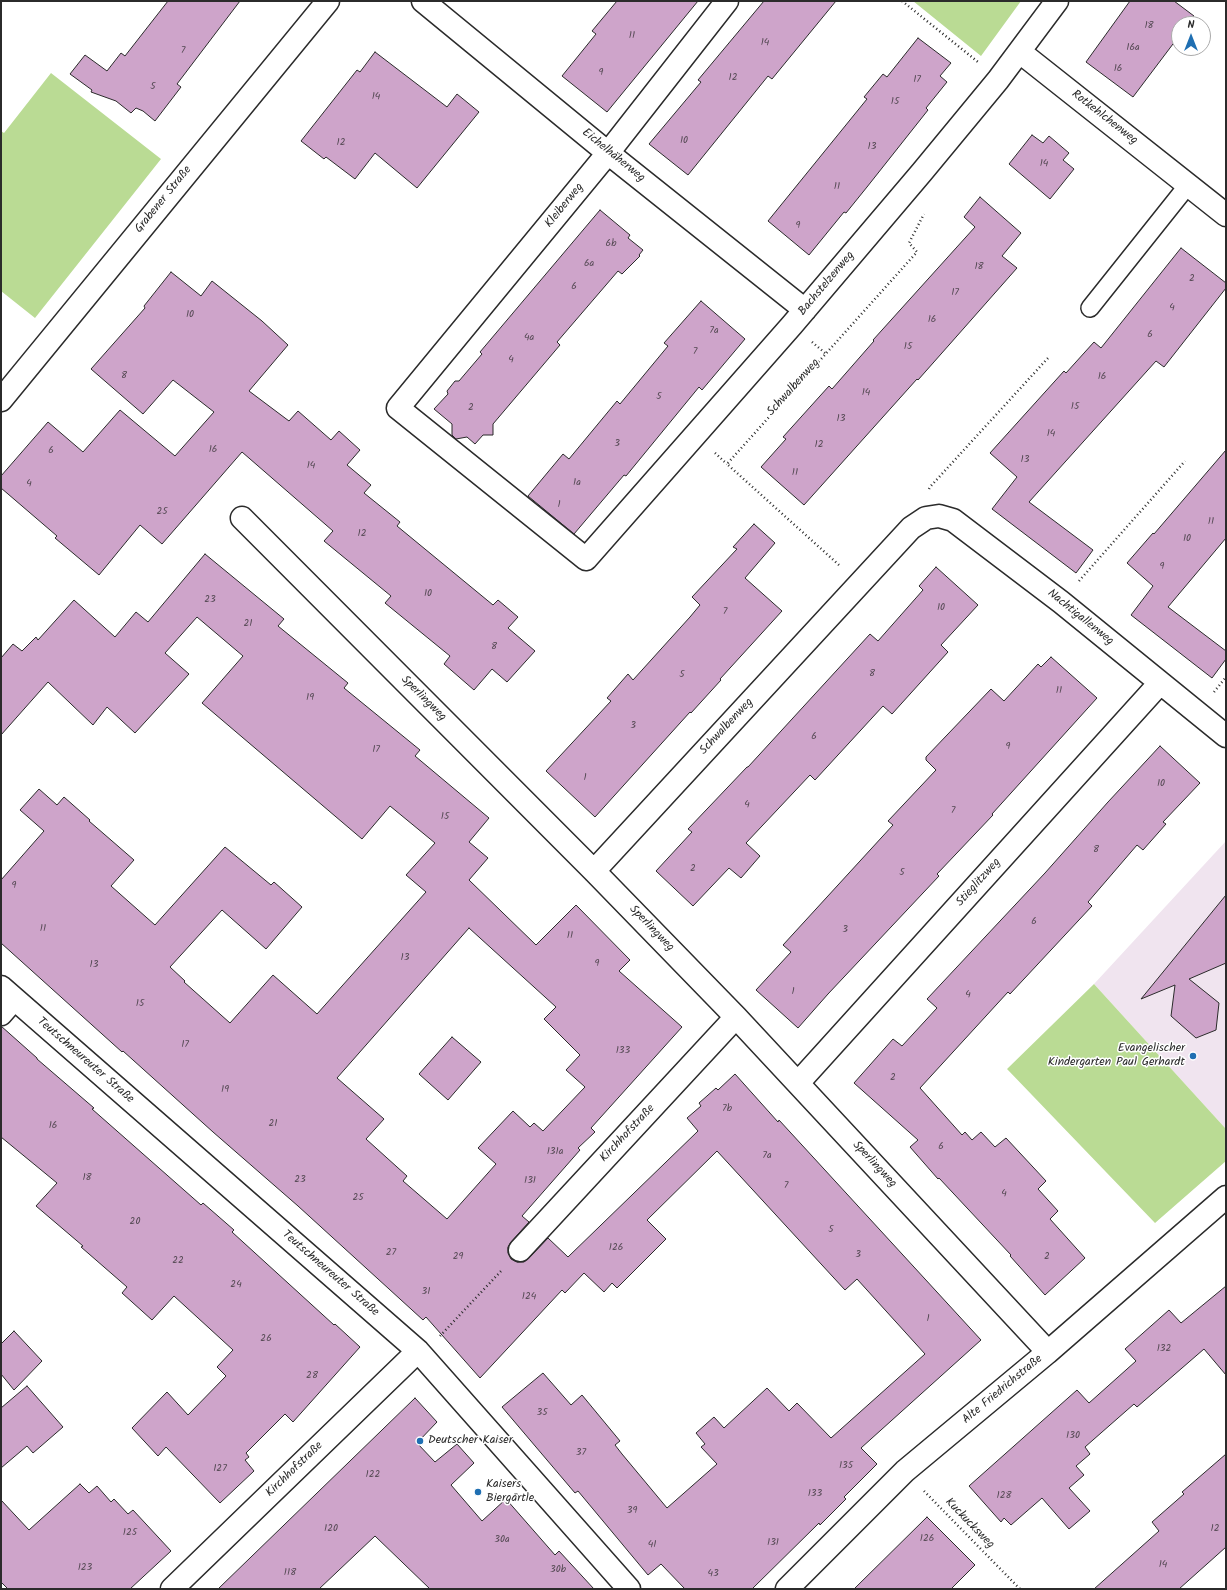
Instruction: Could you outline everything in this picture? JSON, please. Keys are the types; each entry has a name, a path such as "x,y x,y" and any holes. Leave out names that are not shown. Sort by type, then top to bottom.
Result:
{"street":[{"name":"Grabener Straße","path":"1,400 328,1"},
{"name":"Eichelhäherweg","path":"422,1 608,153 805,310"},
{"name":"Kleiberweg","path":"586,559 398,408 608,153 727,1"},
{"name":"Bachstelzenweg","path":"586,559 805,310 998,80 1057,1"},
{"name":"Rotkehlchenweg","path":"1020,52 1226,215"},
{"name":"Nachtigallenweg","path":"926,518 939,516 953,520 1060,602 1226,736"},
{"name":"Sperlingweg","path":"242,518 594,871 736,1017 1048,1352"},
{"name":"Schwalbenweg","path":"594,871 861,584 911,528 926,518"},
{"name":"Stieglitzweg","path":"798,1083 1160,683"},
{"name":"Teutschneureuter Straße","path":"5,1000 418,1351 629,1589"},
{"name":"Kirchhofstraße","path":"520,1250 736,1017"},
{"name":"Alte Friedrichstraße","path":"787,1589 905,1471 1048,1352 1226,1197"},
{"name":"Kirchhofstraße","path":"172,1589 418,1351"}],"lane":[{"path":"1090,308 1188,185"}],"path":[{"path":"902,1 998,80"},
{"name":"Schwalbenweg","path":"861,584 727,464 917,252 908,243 927,209"},
{"path":"926,518 930,487 1048,358"},
{"path":"1060,602 1185,461"},
{"path":"418,1351 443,1333 520,1250"},
{"name":"Kuckucksweg","path":"905,1471 1020,1589"}],"shaded area":[{"name":"Evangelischer Kindergarten Paul Gerhardt","path":"1226,841 1226,1129 1094,984"}],"green space":[{"path":"913,1 1021,1 981,56"},
{"path":"51,73 161,159 35,318 1,291 1,131 4,133"},
{"path":"1094,984 1226,1129 1226,1161 1155,1223 1007,1069"}],"building":[{"path":"168,1 240,1 177,84 181,87 155,121 143,111 136,108 131,113 116,101 91,92 92,90 70,74 85,55 107,71 121,53 125,56"},
{"path":"617,1 698,1 607,112 562,76 596,34 592,31"},
{"path":"764,1 836,1 772,79 768,76 688,175 649,144 701,82 698,80"},
{"path":"1130,1 1174,1 1194,16 1171,16 1171,47 1133,97 1086,62"},
{"path":"918,38 951,63 940,76 947,82 926,108 928,110 867,187 846,213 844,212 809,255 768,221 867,99 864,97 883,74 887,77"},
{"path":"375,52 447,107 457,94 479,112 417,188 375,153 355,179 326,157 324,159 301,141 357,70 360,72"},
{"path":"1032,135 1043,143 1049,136 1069,153 1063,160 1074,169 1050,199 1009,164"},
{"path":"980,197 1021,233 1002,256 1017,268 918,380 917,379 804,505 761,467 786,439 783,437 829,386 832,389 874,341 873,340 975,227 964,217"},
{"path":"600,210 630,235 628,238 643,250 639,255 640,256 622,274 618,271 557,342 560,345 493,424 493,435 483,435 475,444 467,437 456,439 452,435 452,424 434,409 448,394 447,391 455,381 459,381 482,354 480,352"},
{"path":"1181,248 1226,283 1226,288 1164,367 1156,361 1029,502 1093,550 1076,573 992,509 1017,477 990,453 1064,371 1066,373 1094,342 1101,348"},
{"path":"171,272 201,296 212,281 262,321 288,345 249,391 289,421 298,411 331,440 339,431 360,450 347,465 371,485 364,493 400,522 397,526 493,605 498,600 518,617 508,628 535,651 507,682 492,669 474,690 444,664 450,656 385,603 391,596 324,541 333,531 242,452 162,544 140,525 99,575 55,538 57,536 1,488 1,476 48,422 83,452 120,410 175,456 214,412 173,380 143,414 91,369 145,308 144,306"},
{"path":"701,301 745,339 702,390 699,387 626,476 624,475 574,534 528,496 563,454 569,459 617,401 620,404 668,346 664,343"},
{"path":"1226,450 1226,538 1168,607 1226,651 1226,659 1212,678 1131,615 1153,586 1127,563"},
{"path":"754,524 775,543 745,578 782,611 720,679 721,680 595,817 546,771 611,701 607,698 628,674 633,680 690,617 700,605 692,597 737,549 733,547"},
{"path":"205,554 284,619 278,626 348,683 344,688 420,750 415,756 489,818 469,842 488,858 469,880 536,945 576,905 630,960 619,971 682,1027 591,1128 595,1132 578,1148 580,1150 522,1216 529,1222 508,1247 508,1253 511,1259 517,1262 524,1262 548,1238 568,1257 698,1131 687,1118 701,1106 699,1103 716,1088 718,1090 735,1074 981,1340 861,1448 877,1464 844,1497 846,1499 820,1525 819,1523 752,1589 685,1589 661,1564 648,1575 578,1491 575,1493 502,1407 543,1373 571,1405 582,1395 620,1441 615,1445 667,1508 717,1464 701,1447 705,1444 696,1433 714,1417 724,1428 767,1388 789,1411 797,1403 831,1438 925,1354 857,1279 845,1290 717,1151 647,1220 666,1239 617,1288 612,1283 604,1292 584,1273 565,1293 562,1290 480,1378 426,1317 423,1320 298,1206 123,1051 122,1052 1,943 1,880 44,831 20,810 39,789 57,805 64,797 134,860 111,886 155,925 225,847 271,885 274,882 302,907 266,949 222,910 170,967 185,981 184,982 230,1023 273,975 317,1014 426,892 406,875 435,843 390,806 362,839 202,703 243,656 197,617 165,653 189,674 135,733 107,707 93,725 48,682 1,735 1,658 13,644 22,651 36,637 38,640 74,600 115,637 136,612 148,622","holes":["469,928 556,1007 544,1019 580,1055 566,1070 585,1087 543,1131 534,1123 530,1127 513,1111 478,1148 496,1164 447,1219 403,1181 407,1176 366,1139 384,1119 337,1078"]},
{"path":"936,567 978,605 941,645 948,652 892,714 883,706 815,780 810,775 746,843 760,856 741,878 729,868 693,906 656,871 692,832 688,829 748,767 870,634 878,641 923,590 919,586"},
{"path":"1051,657 1097,698 992,814 993,815 937,874 939,876 798,1028 756,990 791,952 783,945 893,825 888,821 936,770 926,760 926,757 991,689 1004,701 1038,664 1041,667"},
{"path":"1160,746 1200,783 1163,822 1166,824 1143,850 1137,845 1088,902 1092,906 1010,994 1008,992 920,1088 962,1135 965,1132 972,1140 981,1132 995,1147 1006,1138 1046,1181 1038,1189 1058,1211 1050,1219 1085,1258 1045,1295 1010,1256 1011,1255 939,1178 938,1179 910,1147 918,1140 854,1083 893,1039 902,1046 937,1008 927,999 1045,873"},
{"path":"1226,895 1226,963 1189,979 1219,1003 1216,1030 1196,1038 1171,1016 1175,985 1141,999"},
{"path":"1,1026 201,1205 203,1203 234,1230 232,1232 360,1347 293,1422 285,1414 246,1453 249,1457 245,1460 254,1471 220,1503 166,1447 158,1456 132,1428 167,1392 188,1415 226,1376 217,1367 233,1350 174,1296 152,1320 122,1293 127,1287 81,1247 83,1246 36,1206 57,1183 1,1137"},
{"path":"452,1037 481,1062 448,1100 419,1074"},
{"path":"1226,1286 1226,1375 1204,1349 1137,1407 1134,1404 1085,1447 1090,1454 1076,1466 1084,1475 1069,1488 1090,1511 1069,1529 1042,1498 1011,1525 1004,1518 1001,1522 969,1486 1077,1390 1089,1403 1136,1361 1125,1349 1169,1310 1181,1323"},
{"path":"14,1331 42,1361 14,1390 1,1374 1,1344"},
{"path":"27,1386 63,1427 33,1453 27,1446 1,1468 1,1408"},
{"path":"415,1398 437,1422 417,1443 435,1462 457,1444 474,1463 451,1485 482,1521 506,1499 555,1555 559,1551 594,1589 430,1589 375,1536 319,1589 218,1589"},
{"path":"1226,1454 1226,1547 1179,1589 1094,1589 1159,1531 1152,1522 1184,1494 1182,1492"},
{"path":"80,1484 89,1493 97,1486 111,1502 114,1499 128,1514 133,1510 171,1551 130,1589 8,1589 1,1582 1,1500 29,1530"},
{"path":"927,1517 975,1565 951,1589 854,1589"}],"place":[{"name":"Evangelischer Kindergarten Paul Gerhardt","path":"1193,1056"},
{"name":"Deutscher Kaiser","path":"420,1441"},
{"name":"Kaisers Biergärtle","path":"478,1492"}]}
